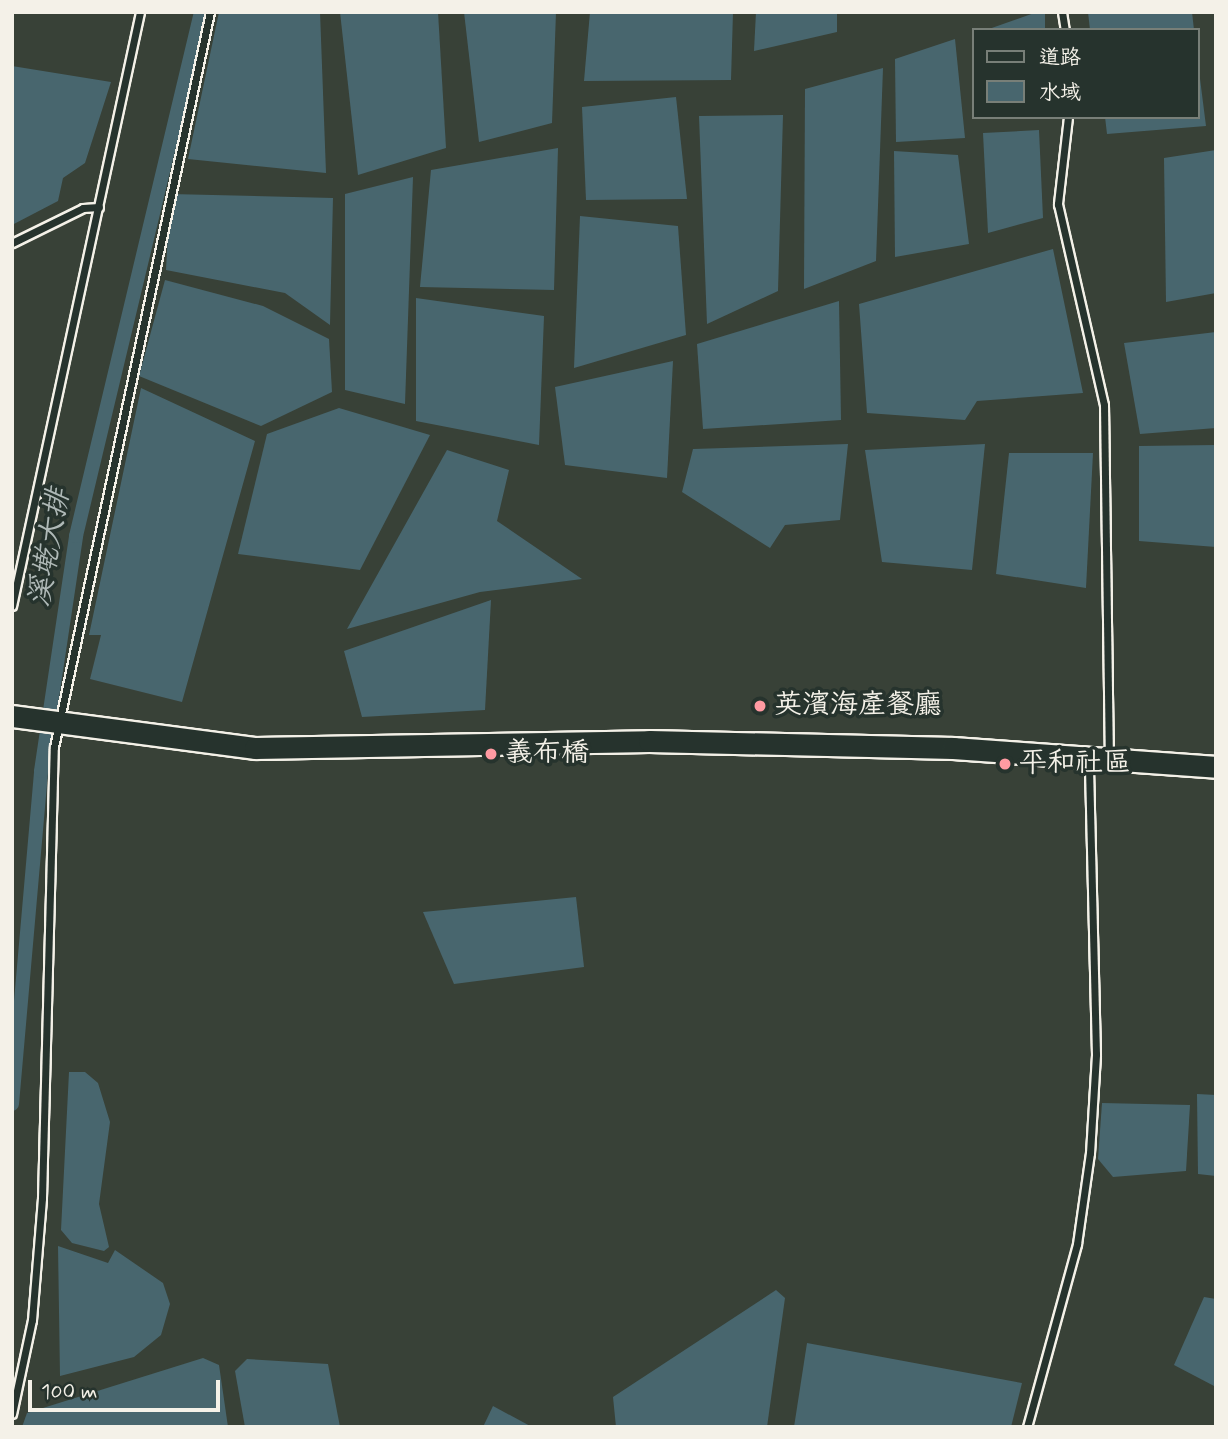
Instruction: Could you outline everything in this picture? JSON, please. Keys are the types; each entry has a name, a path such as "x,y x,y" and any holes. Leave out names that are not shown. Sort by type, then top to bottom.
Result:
{"main road":[{"path":"12,716 255,748 649,741 1099,758 1216,767"}],"lane":[{"path":"12,606 140,12"},
{"path":"12,1414 32,1320 42,1198 54,723 210,12"},
{"path":"1027,1427 1077,1244 1090,1153 1096,1054 1104,405 1058,204 1068,119"},
{"path":"12,243 83,208 99,207"}],"water":[{"path":"219,12 320,12 326,173 188,159"},
{"path":"340,12 438,12 446,148 358,175"},
{"path":"464,12 556,12 552,123 479,142"},
{"path":"590,12 733,12 731,80 584,81"},
{"path":"756,12 837,12 837,32 754,51"},
{"path":"1037,12 1045,12 1045,28 992,28"},
{"path":"1088,12 1192,12 1194,28 1090,28"},
{"path":"955,39 965,138 896,142 895,59"},
{"path":"12,66 111,82 85,163 63,178 58,201 12,225"},
{"path":"883,68 876,261 804,289 805,89"},
{"path":"1200,79 1206,126 1107,134 1105,119 1200,119"},
{"path":"676,97 687,199 586,200 582,107"},
{"path":"783,115 778,291 707,324 699,116"},
{"path":"1039,130 1043,218 988,233 983,133"},
{"path":"558,148 554,290 420,287 431,170"},
{"path":"1216,150 1216,293 1166,302 1164,158"},
{"path":"894,151 958,155 969,244 895,257"},
{"path":"413,177 405,404 345,390 345,194"},
{"path":"170,194 333,198 330,325 285,293 166,270"},
{"path":"580,216 678,226 686,335 574,368"},
{"path":"1053,249 1083,393 977,401 965,420 867,413 859,304"},
{"path":"165,280 263,306 329,339 332,392 261,426 139,376"},
{"path":"416,298 544,316 539,445 416,421"},
{"path":"839,301 841,420 703,429 697,344"},
{"path":"1216,332 1216,428 1140,434 1124,343"},
{"path":"673,361 667,478 565,465 555,387"},
{"path":"141,388 255,441 182,702 90,679 101,635 89,635"},
{"path":"339,408 430,435 360,570 238,554 267,434"},
{"path":"848,444 840,520 785,525 770,548 682,492 693,449"},
{"path":"985,444 972,570 882,562 865,450"},
{"path":"1216,445 1216,547 1139,541 1139,446"},
{"path":"447,450 509,470 497,521 582,579 480,592 347,629"},
{"path":"1009,453 1093,453 1086,588 996,574"},
{"path":"491,600 485,710 362,717 344,651"},
{"path":"576,897 584,967 454,984 423,912"},
{"path":"69,1072 85,1072 98,1083 110,1122 99,1204 109,1247 104,1251 72,1243 61,1230"},
{"path":"1197,1094 1216,1095 1216,1176 1198,1174"},
{"path":"1102,1103 1190,1105 1186,1171 1113,1177 1098,1159"},
{"path":"58,1246 108,1263 115,1250 163,1283 170,1304 161,1335 134,1357 60,1376"},
{"path":"776,1290 785,1298 767,1427 616,1427 613,1397"},
{"path":"1204,1297 1216,1299 1216,1387 1174,1365"},
{"path":"807,1343 1022,1383 1011,1427 794,1427"},
{"path":"203,1358 219,1365 228,1427 22,1427 27,1413"},
{"path":"247,1359 328,1364 340,1427 245,1427 235,1371"},
{"path":"493,1406 532,1427 483,1427"}],"waterway":[{"name":"溪墘大排","path":"12,1104 41,771 76,536 201,12"}],"place":[{"name":"英濱海產餐廳","path":"760,706"},
{"name":"義布橋","path":"491,754"},
{"name":"平和社區","path":"1005,764"}]}
